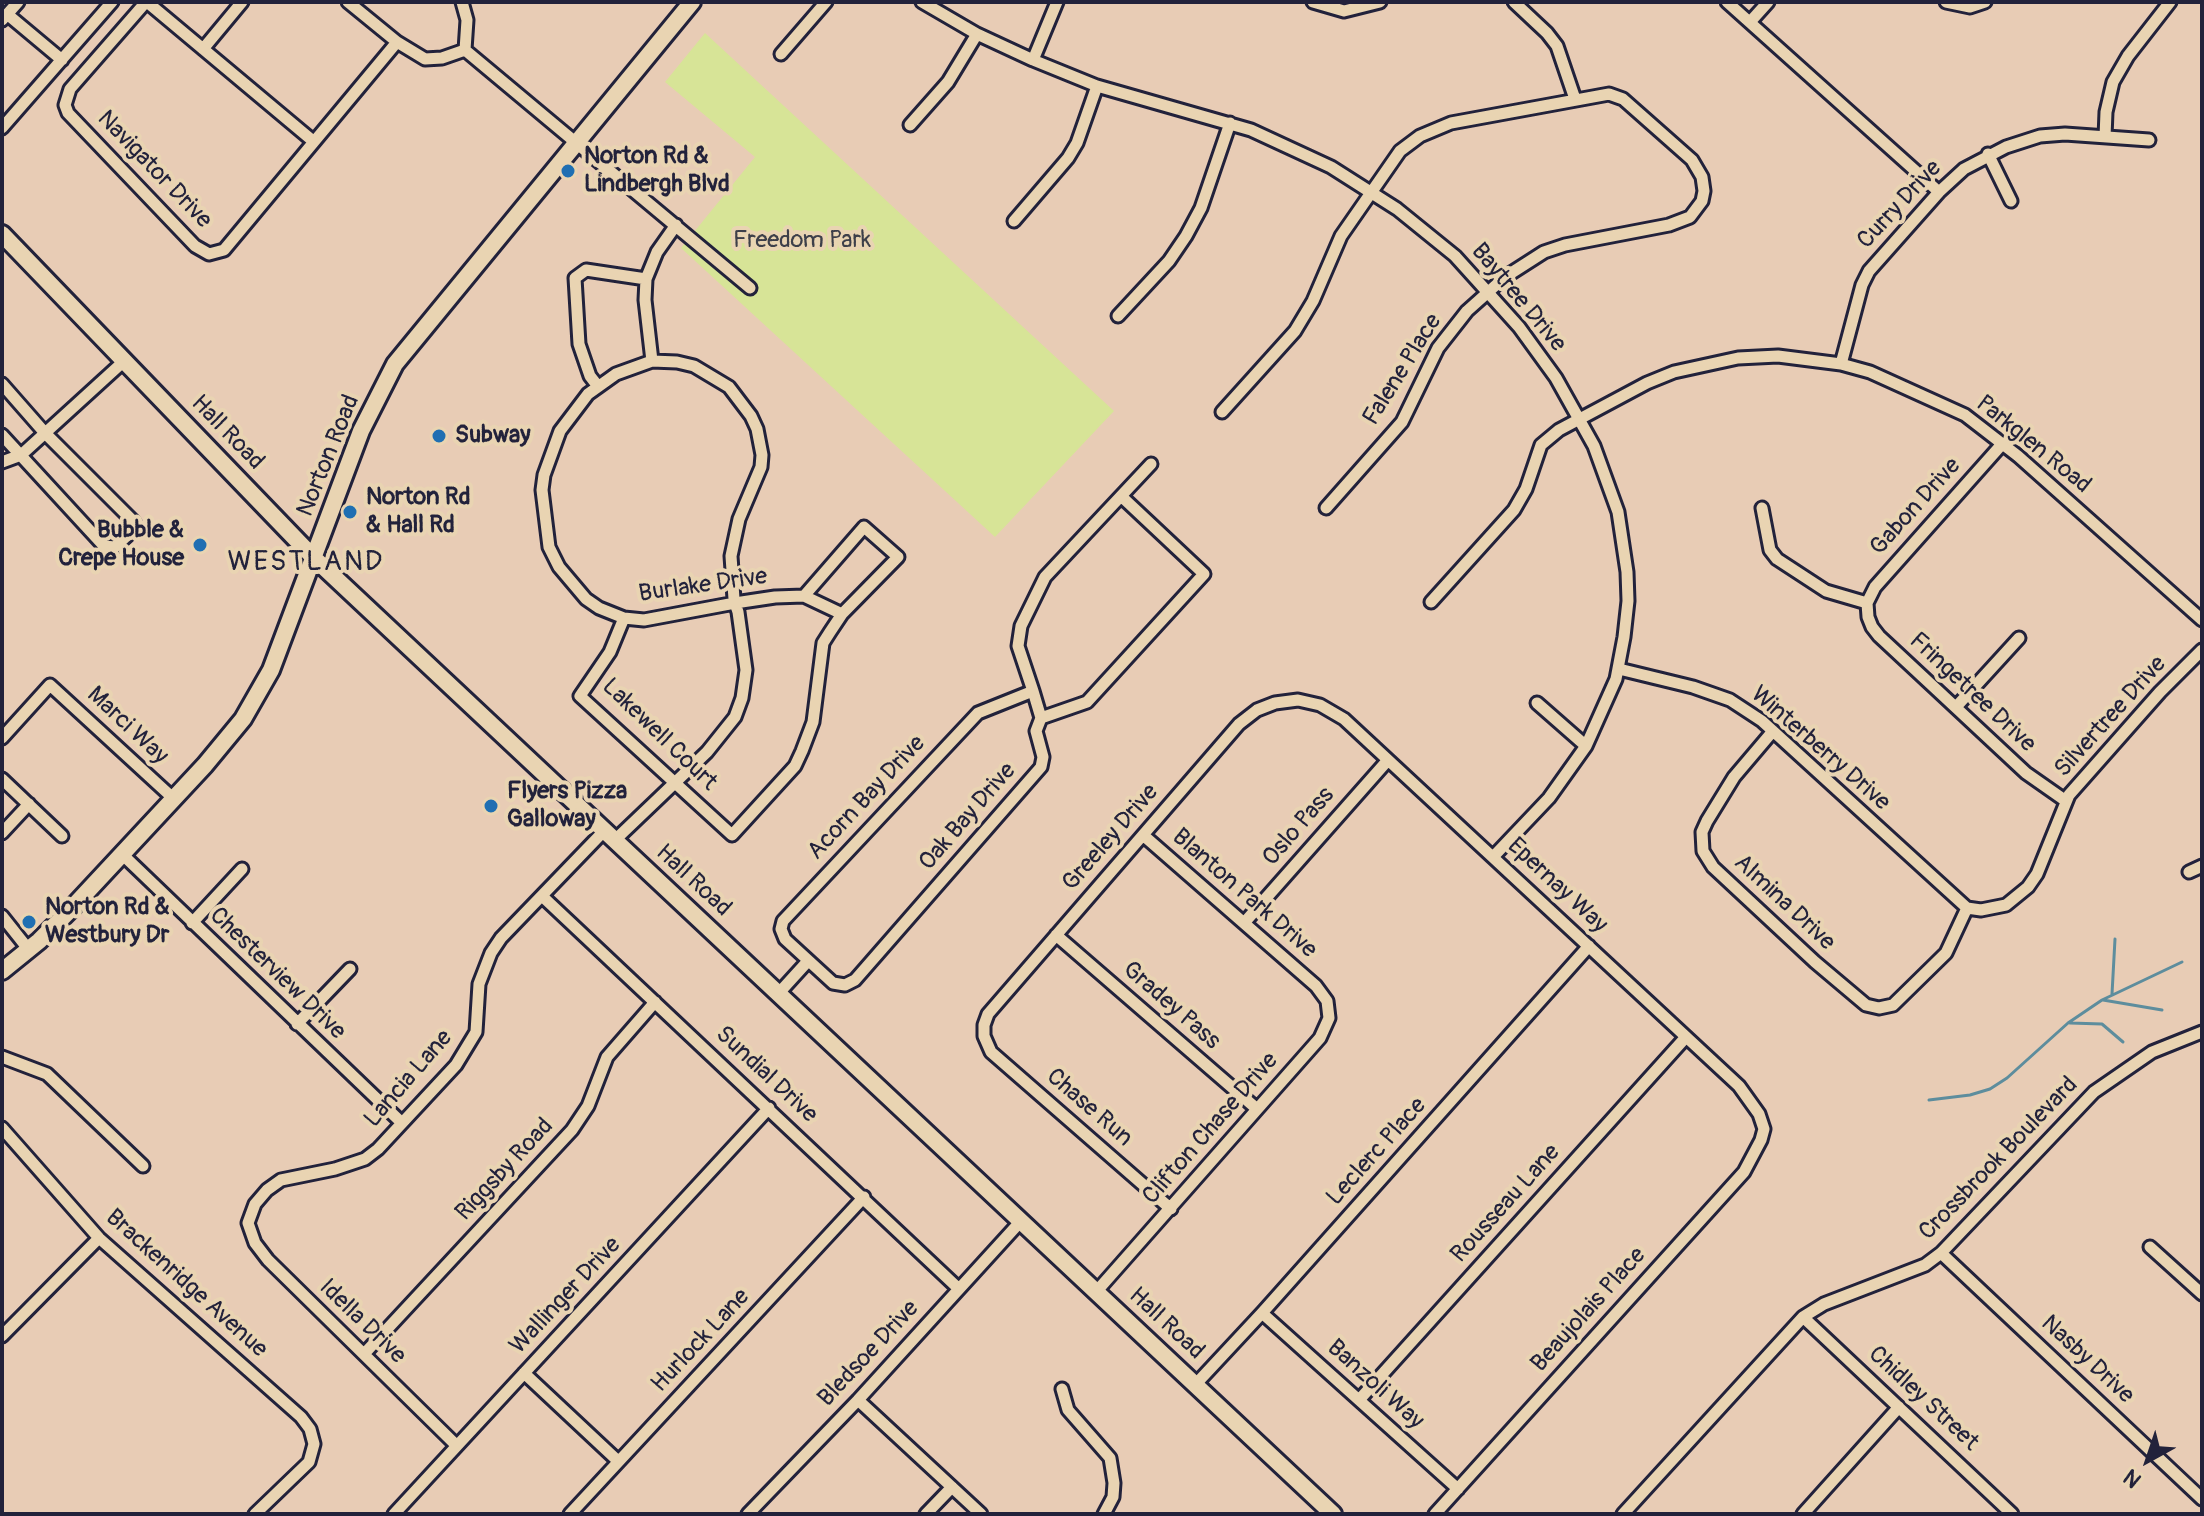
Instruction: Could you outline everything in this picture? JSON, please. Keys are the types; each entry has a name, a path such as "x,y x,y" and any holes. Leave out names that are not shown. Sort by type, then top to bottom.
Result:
{"main road":[{"name":"Norton Road","path":"2,971 29,950 123,855 230,735 262,689 361,431 395,364 692,2"},
{"name":"Hall Road","path":"2,234 314,558 1333,1514"}],"street":[{"path":"18,2 5,17 62,60"},
{"path":"2,128 112,2"},
{"path":"146,2 313,141"},
{"name":"Navigator Drive","path":"146,2 70,89 65,105 68,113 201,251 217,253 224,250 397,42"},
{"path":"203,49 242,2"},
{"path":"348,2 397,42 425,59 442,58 465,50"},
{"path":"462,2 467,20 465,50"},
{"path":"781,54 826,2"},
{"name":"Baytree Drive","path":"922,2 977,34 1097,86 1230,123 1272,138 1319,161 1397,209 1455,256 1489,291 1556,378 1579,419 1610,487 1623,534 1628,601 1619,669 1586,746 1544,804 1493,857"},
{"path":"1033,60 1057,2"},
{"path":"1313,2 1344,11 1380,2"},
{"path":"1222,412 1304,318 1341,236 1400,151 1434,129 1575,99 1557,46 1514,2"},
{"path":"1727,2 1939,192"},
{"path":"1750,22 1768,2"},
{"path":"1946,2 1970,7 1985,2"},
{"path":"2105,137 2106,112 2113,82 2128,56 2170,2"},
{"path":"910,125 948,82 977,34"},
{"path":"465,50 750,288"},
{"path":"1014,221 1068,158 1077,143 1097,86"},
{"name":"Falene Place","path":"1326,508 1402,422 1438,348 1467,311 1522,264 1565,245 1669,225 1690,217 1702,201 1702,177 1692,160 1623,99 1609,94 1575,99"},
{"path":"1118,316 1169,261 1186,236 1201,208 1230,123"},
{"name":"Curry Drive","path":"1841,364 1862,285 1869,271 1939,192 1964,169 1988,154 2040,136 2065,134 2149,140"},
{"path":"1988,154 2011,201"},
{"path":"676,225 657,252 646,279 645,300 652,361 677,362 714,376 729,387 751,416 761,444 761,467 739,519 731,556 735,603"},
{"path":"597,385 590,376 579,344 575,278 586,270 646,279"},
{"name":"Parkglen Road","path":"1431,602 1519,504 1541,445 1559,430 1647,383 1695,366 1738,358 1778,356 1841,364 1870,372 1965,415 2003,443 2202,620"},
{"name":"Burlake Drive","path":"652,361 616,374 597,385 572,412 560,431 551,452 542,490 549,547 559,567 575,588 599,608 624,618 644,620 735,603 804,596 842,614"},
{"path":"2,462 21,455 123,362"},
{"path":"2,384 45,433 134,522 134,529 115,547 104,546 2,435"},
{"name":"Gabon Drive","path":"1867,603 1875,587 2003,443"},
{"name":"Oak Bay Drive","path":"808,961 833,983 845,985 855,980 1041,767 1043,757 1036,731 1041,718 1018,646 1021,626 1045,577 1151,464"},
{"path":"1041,718 1087,702 1204,574 1121,496"},
{"path":"1762,508 1770,550 1777,559 1826,591 1867,603"},
{"path":"804,596 864,527 898,557 842,614"},
{"name":"Lancia Lane","path":"248,1223 255,1204 281,1180 335,1169 365,1159 402,1123 456,1065 468,1047 476,1032 479,984 484,967 501,938 542,896 675,782 735,717 742,698 746,670 735,603"},
{"name":"Fringetree Drive","path":"1867,603 1872,627 1879,636 2026,773 2066,801"},
{"name":"Lakewell Court","path":"624,618 610,652 580,696 732,835 795,766 813,722 823,643 842,614"},
{"path":"1956,707 2019,638"},
{"name":"Silvertree Drive","path":"1967,908 1981,910 2006,905 2028,887 2037,874 2066,801 2160,692 2202,650"},
{"name":"Winterberry Drive","path":"1619,669 1693,687 1730,700 1773,731 1967,908"},
{"name":"Marci Way","path":"2,738 50,685 174,799"},
{"name":"Acorn Bay Drive","path":"808,961 782,934 783,921 790,911 978,713 1033,691"},
{"name":"Epernay Way","path":"1298,700 1331,710 1388,760 1739,1086 1759,1114 1764,1129"},
{"name":"Greeley Drive","path":"984,1036 988,1014 1248,716 1275,703 1298,700"},
{"path":"1537,703 1586,746"},
{"name":"Almina Drive","path":"1773,731 1734,777 1707,821 1702,832 1703,851 1713,867 1835,980 1866,1005 1879,1008 1893,1005 1946,953 1967,908"},
{"name":"Oslo Pass","path":"1244,923 1388,760"},
{"path":"2,779 62,836"},
{"path":"2,833 29,804"},
{"name":"Blanton Park Drive","path":"1143,835 1316,986"},
{"name":"Chesterview Drive","path":"123,855 402,1123"},
{"path":"2189,872 2202,866"},
{"path":"192,923 242,869"},
{"name":"Sundial Drive","path":"542,896 959,1289"},
{"path":"2,916 29,950"},
{"name":"Gradey Pass","path":"1056,935 1257,1109"},
{"name":"Leclerc Place","path":"1195,1385 1589,946"},
{"path":"778,994 808,961"},
{"path":"297,1024 350,969"},
{"name":"Clifton Chase Drive","path":"1096,1292 1325,1030 1329,1018 1327,1001 1316,986"},
{"name":"Riggsby Road","path":"364,1354 572,1130 588,1106 607,1057 655,1002"},
{"name":"Crossbrook Boulevard","path":"1623,1514 1803,1317 1824,1304 1925,1265 1941,1253 2094,1092 2152,1052 2202,1032"},
{"name":"Chase Run","path":"984,1036 991,1052 1171,1209"},
{"name":"Rousseau Lane","path":"1359,1400 1686,1037"},
{"path":"2,1057 47,1074 143,1166"},
{"name":"Wallinger Drive","path":"394,1514 769,1108"},
{"name":"Brackenridge Avenue","path":"2,1128 99,1238 306,1423 313,1436 313,1453 297,1476 255,1514"},
{"name":"Beaujolais Place","path":"1435,1514 1744,1172 1764,1129"},
{"name":"Hurlock Lane","path":"570,1514 864,1197"},
{"name":"Bledsoe Drive","path":"748,1514 858,1400 1021,1221"},
{"name":"Idella Drive","path":"248,1223 255,1243 268,1260 456,1445"},
{"path":"2,1336 99,1238"},
{"path":"2150,1247 2202,1294"},
{"name":"Nasby Drive","path":"1941,1253 2202,1499"},
{"name":"Banzoli Way","path":"1262,1313 1458,1489"},
{"name":"Chidley Street","path":"1803,1317 2012,1514"},
{"path":"524,1373 618,1461"},
{"path":"1062,1389 1068,1410 1110,1458 1113,1497 1104,1514"},
{"path":"858,1400 981,1514"},
{"path":"1803,1514 1899,1407"},
{"path":"926,1514 952,1487"}],"green space":[{"name":"Freedom Park","path":"705,33 1114,411 995,537 681,248 755,157 665,82"}],"waterway":[{"path":"2112,994 2115,939"},
{"path":"1929,1100 1990,1089 2007,1078 2068,1023 2102,1000 2182,962"},
{"path":"2103,1000 2162,1010"},
{"path":"2070,1023 2102,1024 2123,1042"}],"place":[{"name":"Norton Rd & Lindbergh Blvd","path":"568,171"},
{"name":"Subway","path":"439,436"},
{"name":"Norton Rd & Hall Rd","path":"350,512"},
{"name":"Bubble & Crepe House","path":"200,545"},
{"name":"Flyers Pizza Galloway","path":"491,806"},
{"name":"Norton Rd & Westbury Dr","path":"29,922"}],"district":[{"name":"WESTLAND","path":"306,563"}]}
